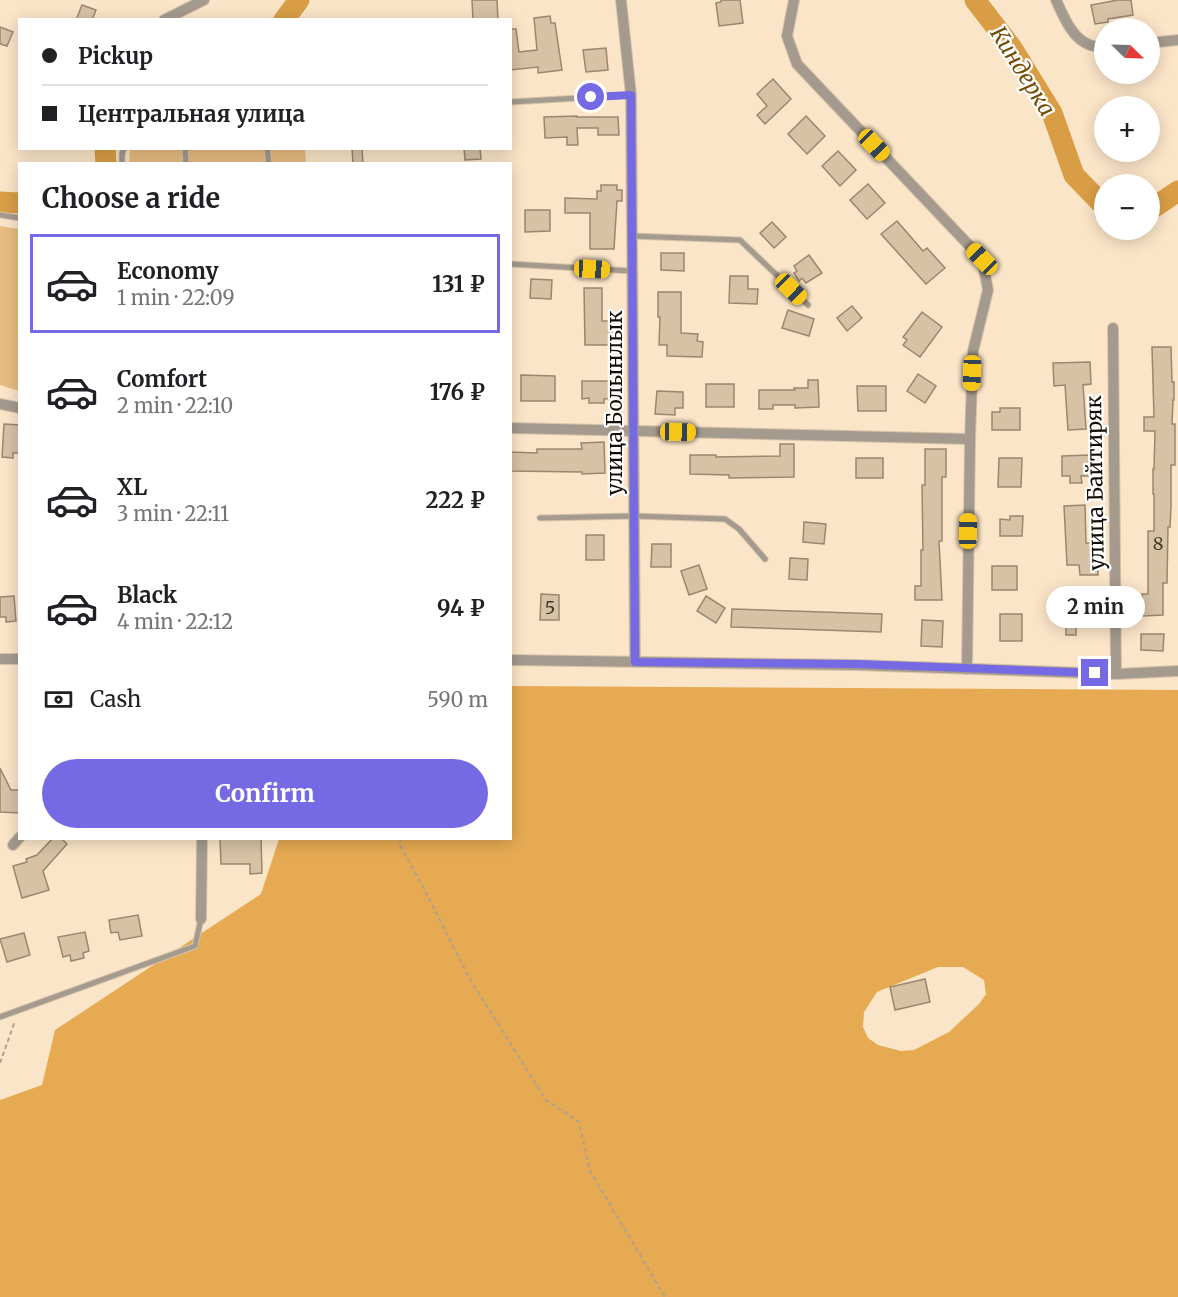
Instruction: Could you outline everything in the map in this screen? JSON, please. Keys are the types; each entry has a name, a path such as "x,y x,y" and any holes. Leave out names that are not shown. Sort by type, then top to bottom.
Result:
{"street":[{"path":"168,18 204,0"},
{"name":"улица Болынлык","path":"621,0 631,95 635,662"},
{"path":"794,0 787,36 796,64 982,259 988,290 973,351 967,669"},
{"path":"1056,0 1076,37 1094,45"},
{"path":"1160,42 1178,40"},
{"name":"улица Байтиряк","path":"1113,328 1116,674"},
{"path":"0,404 18,408"},
{"path":"512,428 970,439"},
{"path":"0,659 18,659"},
{"path":"512,660 856,664 1116,674 1178,671"},
{"path":"201,919 202,840"}],"lane":[{"path":"512,102 631,95"},
{"path":"0,215 18,218"},
{"path":"632,236 740,240 808,305"},
{"path":"512,264 632,271"},
{"path":"540,518 634,516 725,519 739,529 765,559"},
{"path":"0,1017 195,946 201,919"}],"path":[{"path":"400,840 400,845 471,981 546,1100 579,1122 590,1171 665,1297"},
{"path":"0,1063 19,1010"}],"shaded area":[{"path":"130,150 305,150 306,162 129,162"},
{"path":"0,226 18,229 18,391 0,385"},
{"path":"512,686 1178,690 1178,1297 0,1297 0,1100 42,1085 55,1030 261,894 279,840 512,840","holes":["938,967 963,967 984,980 986,994 979,1004 949,1032 914,1050 901,1051 878,1045 868,1038 863,1027 864,1012 877,992"]}],"building":[{"path":"472,0 497,0 498,18 473,18"},
{"path":"721,0 740,0 743,23 719,26 716,3"},
{"path":"1131,0 1133,15 1094,19 1091,5"},
{"path":"82,5 96,10 93,18 77,18"},
{"path":"550,16 551,23 555,23 562,70 538,73 538,67 512,70 512,29 516,29 519,52 537,50 534,18"},
{"path":"0,27 13,32 7,46 0,44"},
{"path":"606,48 608,70 586,72 583,50"},
{"path":"773,79 791,99 765,124 757,115 767,106 757,94"},
{"path":"806,116 825,136 807,154 788,134"},
{"path":"544,117 618,117 619,135 598,135 598,128 577,128 578,145 567,145 567,137 545,138"},
{"path":"352,150 362,150 363,162 353,162"},
{"path":"464,150 480,150 481,159 465,160"},
{"path":"838,151 856,170 840,186 822,166"},
{"path":"868,184 885,203 867,219 850,200"},
{"path":"601,185 617,185 617,190 622,190 622,201 617,201 614,249 590,249 590,213 565,213 565,198 597,199 597,191 601,191"},
{"path":"525,210 550,210 550,231 525,232"},
{"path":"897,221 923,251 927,248 945,268 926,284 881,234"},
{"path":"772,222 786,237 774,248 760,233"},
{"path":"661,253 684,253 684,271 661,270"},
{"path":"809,255 822,273 806,283 802,278 799,281 794,273 797,271 794,266"},
{"path":"730,276 748,276 748,289 758,289 757,304 729,303"},
{"path":"531,279 552,280 551,299 530,298"},
{"path":"584,288 602,288 602,321 616,321 616,345 585,345"},
{"path":"658,292 681,292 681,333 698,334 697,341 703,342 702,357 667,356 667,345 659,345"},
{"path":"852,306 862,318 847,331 837,318"},
{"path":"788,310 814,319 809,336 782,328"},
{"path":"922,312 942,327 920,357 903,345 907,340 903,337"},
{"path":"1152,347 1171,347 1172,382 1174,382 1172,424 1175,424 1175,465 1171,465 1170,527 1168,527 1167,583 1163,583 1163,615 1143,616 1142,594 1148,594 1148,531 1154,531 1155,431 1144,431 1144,417 1154,417"},
{"path":"1090,362 1091,384 1083,385 1086,429 1068,430 1065,385 1054,386 1053,363"},
{"path":"918,374 936,386 925,403 907,391"},
{"path":"521,375 555,376 555,401 521,401"},
{"path":"808,380 818,380 819,407 795,408 795,405 773,405 773,409 759,409 759,390 808,388"},
{"path":"582,381 613,381 613,398 604,399 604,403 589,403 589,398 582,399"},
{"path":"706,384 734,384 734,407 706,407"},
{"path":"857,386 886,386 886,411 858,411"},
{"path":"657,391 683,392 683,408 675,408 675,415 655,414"},
{"path":"1000,408 1020,408 1020,430 992,430 992,412 1000,412"},
{"path":"4,424 18,425 18,453 13,453 13,458 2,457"},
{"path":"604,442 605,473 512,471 512,452 537,453 537,449 582,449 581,443"},
{"path":"780,444 794,444 794,477 729,478 729,475 690,474 690,455 780,456"},
{"path":"925,449 946,449 946,477 942,477 942,541 939,541 942,600 915,600 915,586 921,586 922,485 925,485"},
{"path":"1090,455 1090,476 1081,476 1082,483 1070,483 1070,476 1062,476 1062,456"},
{"path":"856,458 883,458 883,478 856,478"},
{"path":"999,458 1022,458 1021,487 998,487"},
{"path":"1085,505 1086,543 1092,543 1092,562 1098,562 1098,575 1080,575 1079,565 1067,565 1064,506"},
{"path":"1010,516 1023,516 1022,536 1000,536 1000,519 1010,520"},
{"path":"804,522 826,524 824,544 803,542"},
{"path":"586,535 604,535 604,560 586,560"},
{"path":"652,544 671,544 671,567 651,567"},
{"path":"790,558 808,559 807,580 789,579"},
{"path":"699,565 707,589 689,595 681,571"},
{"path":"992,566 1017,566 1017,590 992,590"},
{"path":"541,594 559,595 559,620 540,620"},
{"path":"14,596 16,621 6,622 6,617 0,617 0,597"},
{"path":"706,596 725,608 716,623 697,611"},
{"path":"732,609 882,614 881,632 731,627"},
{"path":"1066,610 1076,610 1076,635 1066,635"},
{"path":"1000,614 1022,614 1022,641 1000,641"},
{"path":"922,620 943,621 942,647 921,646"},
{"path":"1141,634 1164,634 1163,651 1141,650"},
{"path":"0,768 11,790 18,790 18,813 0,812"},
{"path":"51,840 63,840 67,844 43,871 49,890 22,898 13,866 27,862 26,859 37,855"},
{"path":"220,840 261,840 262,873 250,874 250,864 221,864"},
{"path":"138,915 142,936 120,940 118,932 111,933 109,920"},
{"path":"85,932 89,951 83,953 84,958 71,961 70,955 63,957 58,937"},
{"path":"24,933 30,955 7,962 0,939"},
{"path":"925,979 930,1002 895,1010 890,987"}],"waterway":[{"name":"Киндерка","path":"286,18 299,0"},
{"name":"Киндерка","path":"975,0 1012,48 1052,113 1074,175 1094,196"},
{"name":"Киндерка","path":"105,150 106,162"},
{"name":"Киндерка","path":"1160,203 1178,191"},
{"name":"Киндерка","path":"0,202 18,203"}],"route":[{"path":"591,97 631,95 635,662 856,664 1095,673"}]}
